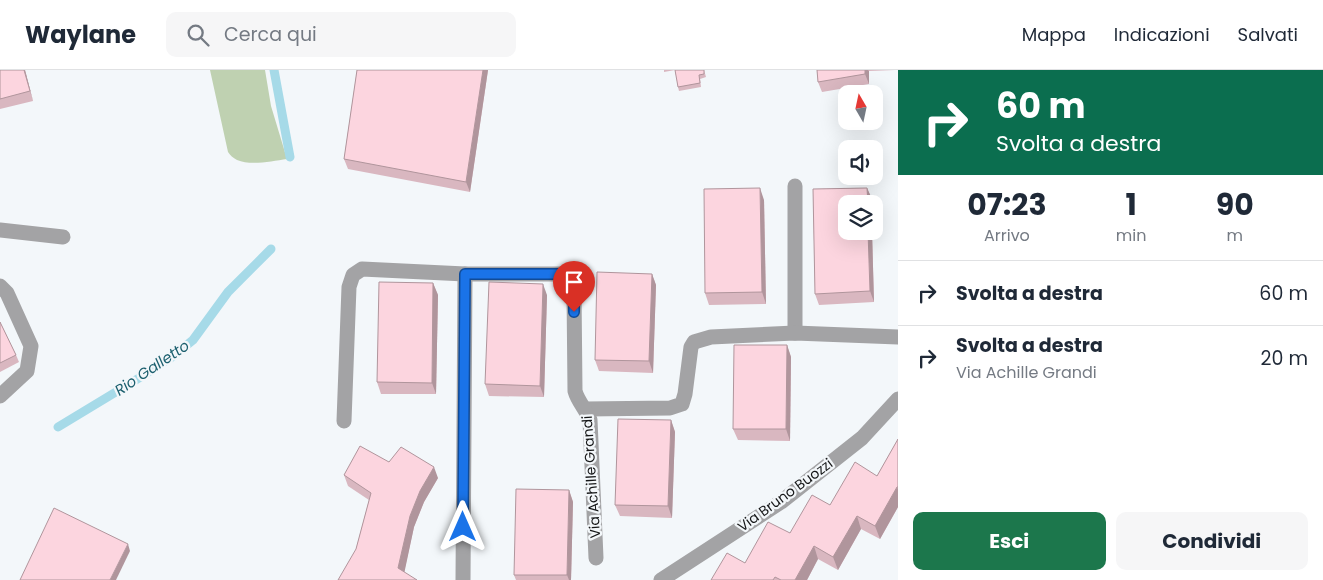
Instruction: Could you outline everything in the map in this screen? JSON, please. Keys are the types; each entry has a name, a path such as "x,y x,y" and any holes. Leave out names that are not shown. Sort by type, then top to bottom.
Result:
{"street":[{"path":"795,186 795,333"},
{"path":"0,230 63,237"},
{"path":"344,421 349,287 353,275 362,269 465,274 463,580"},
{"name":"Via Achille Grandi","path":"465,274 561,274 571,279 574,292 575,391 578,400 586,409 590,420 596,558"},
{"path":"0,286 7,293 32,346 26,371 0,396"},
{"path":"586,409 670,408 682,404 686,394 691,347 694,342 711,337 795,333 898,337"},
{"name":"Via Bruno Buozzi","path":"661,580 781,502 862,438 898,398"}],"green space":[{"path":"210,70 265,70 271,106 287,159 249,163 237,160 228,152"}],"building":[{"path":"0,70 24,70 30,91 0,99"},
{"path":"357,70 483,70 466,182 344,159"},
{"path":"675,70 704,70 704,74 699,75 700,83 678,87"},
{"path":"817,70 865,70 865,74 818,82"},
{"path":"760,188 762,292 705,293 704,189"},
{"path":"867,188 867,195 838,195 838,240 868,240 870,291 815,294 813,189"},
{"path":"597,272 652,274 649,361 595,360"},
{"path":"379,282 433,283 432,383 377,382"},
{"path":"489,282 543,284 540,386 485,384"},
{"path":"0,322 16,355 0,363"},
{"path":"734,345 787,345 786,429 733,429"},
{"path":"618,419 671,420 668,506 615,505"},
{"path":"898,439 898,487 875,526 857,516 833,557 814,546 795,580 781,580 775,577 773,580 711,580 727,553 745,563 768,522 790,533 812,495 830,505 855,462 877,476"},
{"path":"360,446 389,462 401,447 434,467 420,491 410,516 398,568 417,580 338,580 356,549 371,493 344,475"},
{"path":"516,489 569,490 567,575 514,575"},
{"path":"54,508 128,544 110,580 20,580"}],"waterway":[{"name":"Rio Galletto","path":"274,70 290,157"},
{"name":"Rio Galletto","path":"58,427 172,357 193,340 228,292 271,249"}],"route":[{"path":"463,527 465,274 561,274 571,279 574,292 574,312"}]}
